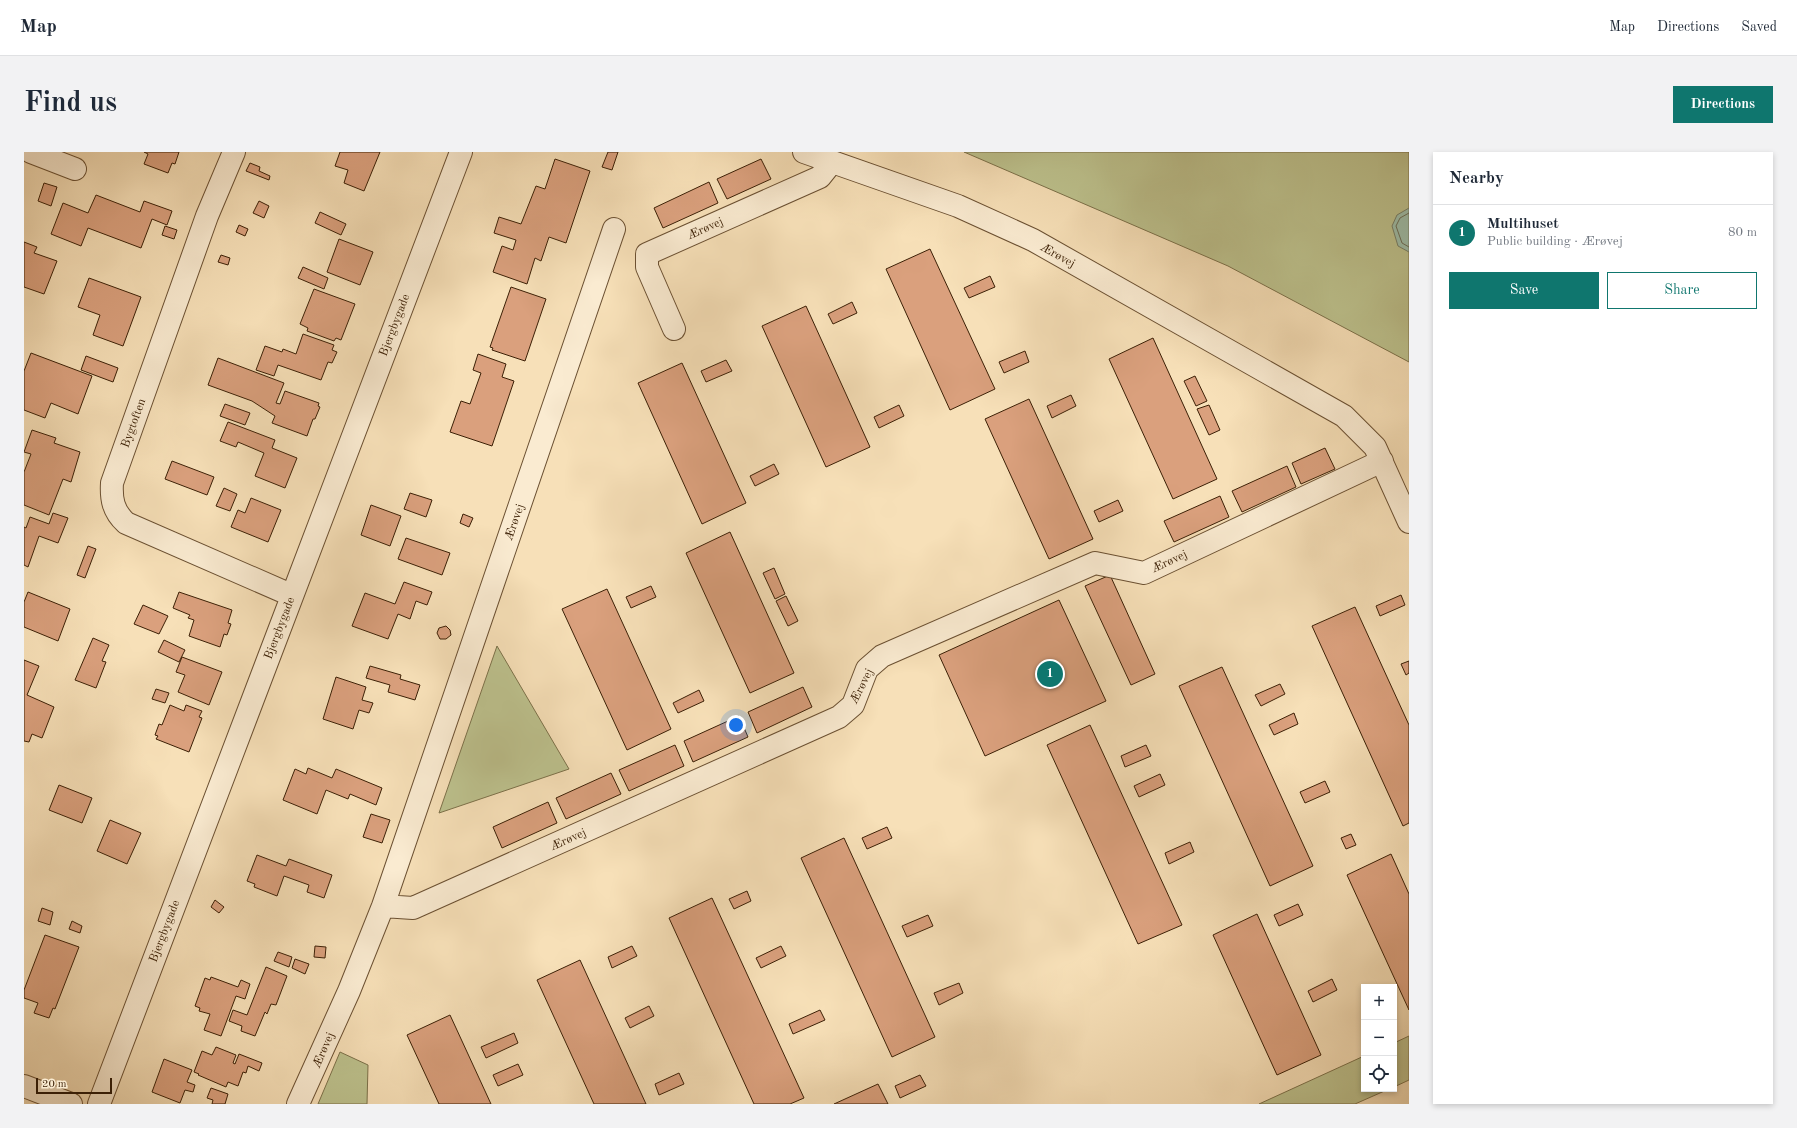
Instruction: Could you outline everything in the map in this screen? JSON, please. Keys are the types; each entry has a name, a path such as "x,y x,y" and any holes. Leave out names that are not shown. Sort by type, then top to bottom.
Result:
{"street":[{"path":"31,152 75,169"},
{"name":"Bygtoften","path":"234,152 207,216 112,483 111,496 114,508 126,523 291,595"},
{"name":"Bjergbygade","path":"98,1104 461,152"},
{"name":"Ærøvej","path":"804,152 958,206 1032,240 1344,416 1375,447 1409,522"},
{"name":"Ærøvej","path":"674,329 647,267 647,254 820,177 832,162"},
{"name":"Ærøvej","path":"298,1104 349,991 383,906 614,229"},
{"name":"Ærøvej","path":"383,906 413,908 839,717 853,705 867,669 882,656 1096,563 1144,573 1382,461"},
{"path":"24,1086 72,1104"}],"green space":[{"path":"964,152 1409,152 1409,362 1228,266"},
{"path":"497,646 569,769 439,813"},
{"path":"1409,1036 1409,1080 1397,1086 1397,1056 1397,1042"},
{"path":"340,1052 368,1065 367,1104 318,1104"},
{"path":"1361,1057 1361,1092 1382,1092 1355,1104 1259,1104"}],"water":[{"path":"1409,208 1409,252 1398,246 1392,226 1397,215"}],"building":[{"path":"144,152 179,152 175,164 172,163 168,173 144,164 148,154"},
{"path":"340,152 380,152 364,191 344,183 348,170 335,166"},
{"path":"608,152 618,152 612,170 602,167"},
{"path":"555,159 590,171 566,243 549,237 541,261 535,258 527,284 493,272 502,246 513,250 516,240 494,233 499,217 521,224 536,186 545,189"},
{"path":"761,159 771,179 727,199 717,179"},
{"path":"250,163 260,167 259,171 270,176 269,180 246,171"},
{"path":"709,182 718,203 663,228 654,208"},
{"path":"44,183 57,187 51,206 38,201"},
{"path":"96,195 140,212 144,201 172,211 167,225 152,219 141,248 88,228 81,246 51,234 63,203 88,213"},
{"path":"259,201 269,206 264,218 253,213"},
{"path":"320,212 346,224 341,235 315,223"},
{"path":"239,225 248,229 245,236 236,232"},
{"path":"165,226 177,230 174,239 162,235"},
{"path":"339,239 373,252 360,285 327,272"},
{"path":"24,242 37,247 34,253 57,261 44,294 24,287"},
{"path":"930,249 995,389 950,410 886,269"},
{"path":"221,255 230,258 228,265 218,262"},
{"path":"303,267 328,278 324,289 298,278"},
{"path":"990,276 995,287 969,298 964,288"},
{"path":"89,278 141,297 123,346 93,335 100,315 78,307"},
{"path":"511,287 546,299 525,361 492,350 493,348 490,347"},
{"path":"314,289 355,304 341,340 336,338 334,341 307,331 308,328 300,324"},
{"path":"852,302 857,313 833,324 828,314"},
{"path":"806,306 870,447 826,467 762,326"},
{"path":"303,334 334,345 332,350 337,352 332,363 328,362 321,380 278,365 274,376 256,370 265,346 282,352 283,349 296,354"},
{"path":"1153,338 1217,479 1173,499 1109,359"},
{"path":"1025,351 1029,362 1004,373 999,362"},
{"path":"31,353 92,376 78,414 51,403 45,418 24,410 24,371"},
{"path":"478,354 506,364 502,377 514,381 492,446 450,432 461,401 470,404 481,373 473,370"},
{"path":"86,356 118,368 113,382 81,370"},
{"path":"218,358 284,383 276,403 280,404 285,391 319,403 318,406 320,407 315,419 313,419 307,436 272,423 275,416 252,401 208,385"},
{"path":"726,360 732,371 706,382 701,371"},
{"path":"682,363 746,503 702,524 638,383"},
{"path":"1195,376 1207,401 1196,406 1184,381"},
{"path":"1071,395 1076,406 1052,418 1047,406"},
{"path":"1029,399 1093,539 1049,559 985,419"},
{"path":"225,404 250,413 245,425 220,416"},
{"path":"899,405 904,416 879,428 874,417"},
{"path":"1209,405 1220,430 1209,435 1197,409"},
{"path":"228,422 275,440 272,448 297,458 285,488 255,476 264,453 238,442 236,447 220,441"},
{"path":"32,430 56,438 54,443 80,452 71,482 63,479 49,515 24,505 24,472 31,454 24,452"},
{"path":"1325,448 1335,469 1301,484 1292,463"},
{"path":"172,461 214,477 207,495 165,479"},
{"path":"774,464 779,474 755,486 750,476"},
{"path":"1287,466 1296,487 1242,512 1232,491"},
{"path":"224,488 237,494 230,511 216,506"},
{"path":"410,493 432,500 426,517 404,509"},
{"path":"1220,496 1229,517 1174,542 1164,521"},
{"path":"251,498 281,510 268,542 231,527 238,510 245,513"},
{"path":"1118,500 1123,511 1099,522 1094,511"},
{"path":"371,505 401,516 390,546 361,535"},
{"path":"53,513 68,518 58,543 39,536 28,567 24,565 24,527 26,528 30,517 49,524"},
{"path":"463,514 473,518 469,527 460,523"},
{"path":"730,532 794,673 750,693 686,553"},
{"path":"406,538 450,553 442,575 398,559"},
{"path":"88,546 96,549 85,578 77,575"},
{"path":"774,568 785,594 775,599 763,573"},
{"path":"1110,575 1155,674 1131,685 1085,586"},
{"path":"404,582 432,592 427,605 416,601 410,619 398,614 388,639 352,626 365,593 395,604"},
{"path":"651,586 656,597 631,608 626,597"},
{"path":"607,589 671,729 627,750 562,609"},
{"path":"28,592 70,609 58,641 24,627 24,602"},
{"path":"179,592 232,610 228,623 231,624 227,635 224,634 220,647 189,636 194,620 188,618 190,615 173,608"},
{"path":"1401,595 1405,605 1380,616 1376,606"},
{"path":"786,596 798,621 788,626 776,601"},
{"path":"1059,600 1106,701 985,756 939,655"},
{"path":"143,605 168,616 159,634 134,624"},
{"path":"1355,607 1409,725 1409,823 1403,826 1312,626"},
{"path":"446,626 450,630 451,635 446,639 440,639 437,633 439,628"},
{"path":"93,638 109,645 102,661 106,662 96,688 75,680"},
{"path":"164,640 185,650 179,662 158,652"},
{"path":"182,657 222,672 209,705 178,692 185,675 176,672"},
{"path":"24,660 39,666 27,695 54,707 42,738 32,734 29,742 24,741"},
{"path":"1409,661 1409,673 1406,675 1401,664"},
{"path":"370,666 401,675 400,679 420,685 415,700 388,692 390,685 366,678"},
{"path":"1222,667 1313,866 1270,886 1179,686"},
{"path":"336,677 366,687 362,700 373,703 369,713 359,710 353,729 323,719"},
{"path":"1280,684 1285,694 1261,706 1255,695"},
{"path":"803,687 812,707 757,733 748,712"},
{"path":"156,689 169,693 165,703 152,699"},
{"path":"699,690 704,701 678,713 673,703"},
{"path":"170,705 184,711 186,705 202,711 199,717 202,718 189,752 156,739 158,736 155,735 159,724 162,725"},
{"path":"1294,713 1298,724 1274,735 1269,725"},
{"path":"739,716 748,737 693,762 684,741"},
{"path":"1090,725 1182,925 1138,944 1047,745"},
{"path":"675,745 684,766 629,791 619,770"},
{"path":"1146,745 1151,756 1125,767 1121,756"},
{"path":"308,768 332,778 336,769 382,788 376,805 350,794 348,799 326,790 317,814 283,800 295,769 306,774"},
{"path":"611,773 621,794 566,819 556,798"},
{"path":"1160,774 1165,785 1139,797 1134,786"},
{"path":"1325,781 1330,792 1305,803 1300,792"},
{"path":"59,785 92,798 82,823 49,810"},
{"path":"548,802 557,823 502,848 493,827"},
{"path":"371,814 390,820 382,843 363,837"},
{"path":"110,820 141,833 127,864 97,851"},
{"path":"887,827 892,838 867,849 862,838"},
{"path":"1351,834 1356,845 1346,849 1341,838"},
{"path":"844,838 935,1037 892,1057 801,858"},
{"path":"1190,842 1194,852 1169,864 1165,853"},
{"path":"1391,854 1409,894 1409,1010 1347,875"},
{"path":"257,855 286,866 289,859 332,875 324,898 307,892 309,885 284,876 277,896 254,887 255,884 247,881"},
{"path":"747,891 751,901 734,909 729,899"},
{"path":"712,898 804,1098 790,1104 754,1104 669,918"},
{"path":"215,900 224,907 219,913 211,907"},
{"path":"1298,904 1303,915 1279,926 1274,915"},
{"path":"42,908 53,912 50,925 38,921"},
{"path":"1257,914 1321,1055 1277,1075 1213,935"},
{"path":"928,915 933,926 907,937 902,926"},
{"path":"72,921 82,926 80,933 69,929"},
{"path":"45,935 79,947 55,1009 53,1008 49,1018 34,1013 38,1003 24,998 24,990"},
{"path":"315,946 326,947 325,958 314,957"},
{"path":"632,946 637,956 612,968 608,957"},
{"path":"781,946 786,956 761,968 756,958"},
{"path":"278,952 292,957 289,967 274,961"},
{"path":"295,959 309,964 305,974 292,968"},
{"path":"580,960 646,1104 594,1104 537,980"},
{"path":"266,967 287,976 276,1005 271,1004 267,1014 265,1012 255,1036 241,1031 242,1026 229,1021 233,1010 247,1015"},
{"path":"211,977 238,987 241,980 250,984 245,999 236,996 221,1036 204,1030 210,1014 199,1011 200,1008 195,1006 205,978 210,980"},
{"path":"1332,979 1337,990 1313,1002 1308,991"},
{"path":"959,983 963,993 939,1005 934,993"},
{"path":"649,1006 654,1016 630,1028 625,1018"},
{"path":"820,1010 825,1020 793,1034 789,1024"},
{"path":"450,1015 491,1104 439,1104 407,1035"},
{"path":"514,1033 518,1043 486,1058 481,1047"},
{"path":"216,1047 236,1055 233,1063 235,1064 239,1054 262,1063 259,1071 248,1066 246,1073 243,1072 238,1086 228,1082 226,1087 194,1072 202,1051 212,1055"},
{"path":"164,1059 192,1070 187,1082 195,1085 193,1092 185,1090 180,1103 152,1092"},
{"path":"518,1064 523,1075 498,1086 493,1075"},
{"path":"679,1073 684,1084 659,1095 655,1084"},
{"path":"920,1075 926,1086 900,1098 895,1086"},
{"path":"878,1084 888,1104 834,1104"},
{"path":"211,1088 228,1094 225,1104 212,1104 213,1100 207,1098"}],"place":[{"name":"Multihuset","path":"1050,674"}]}
